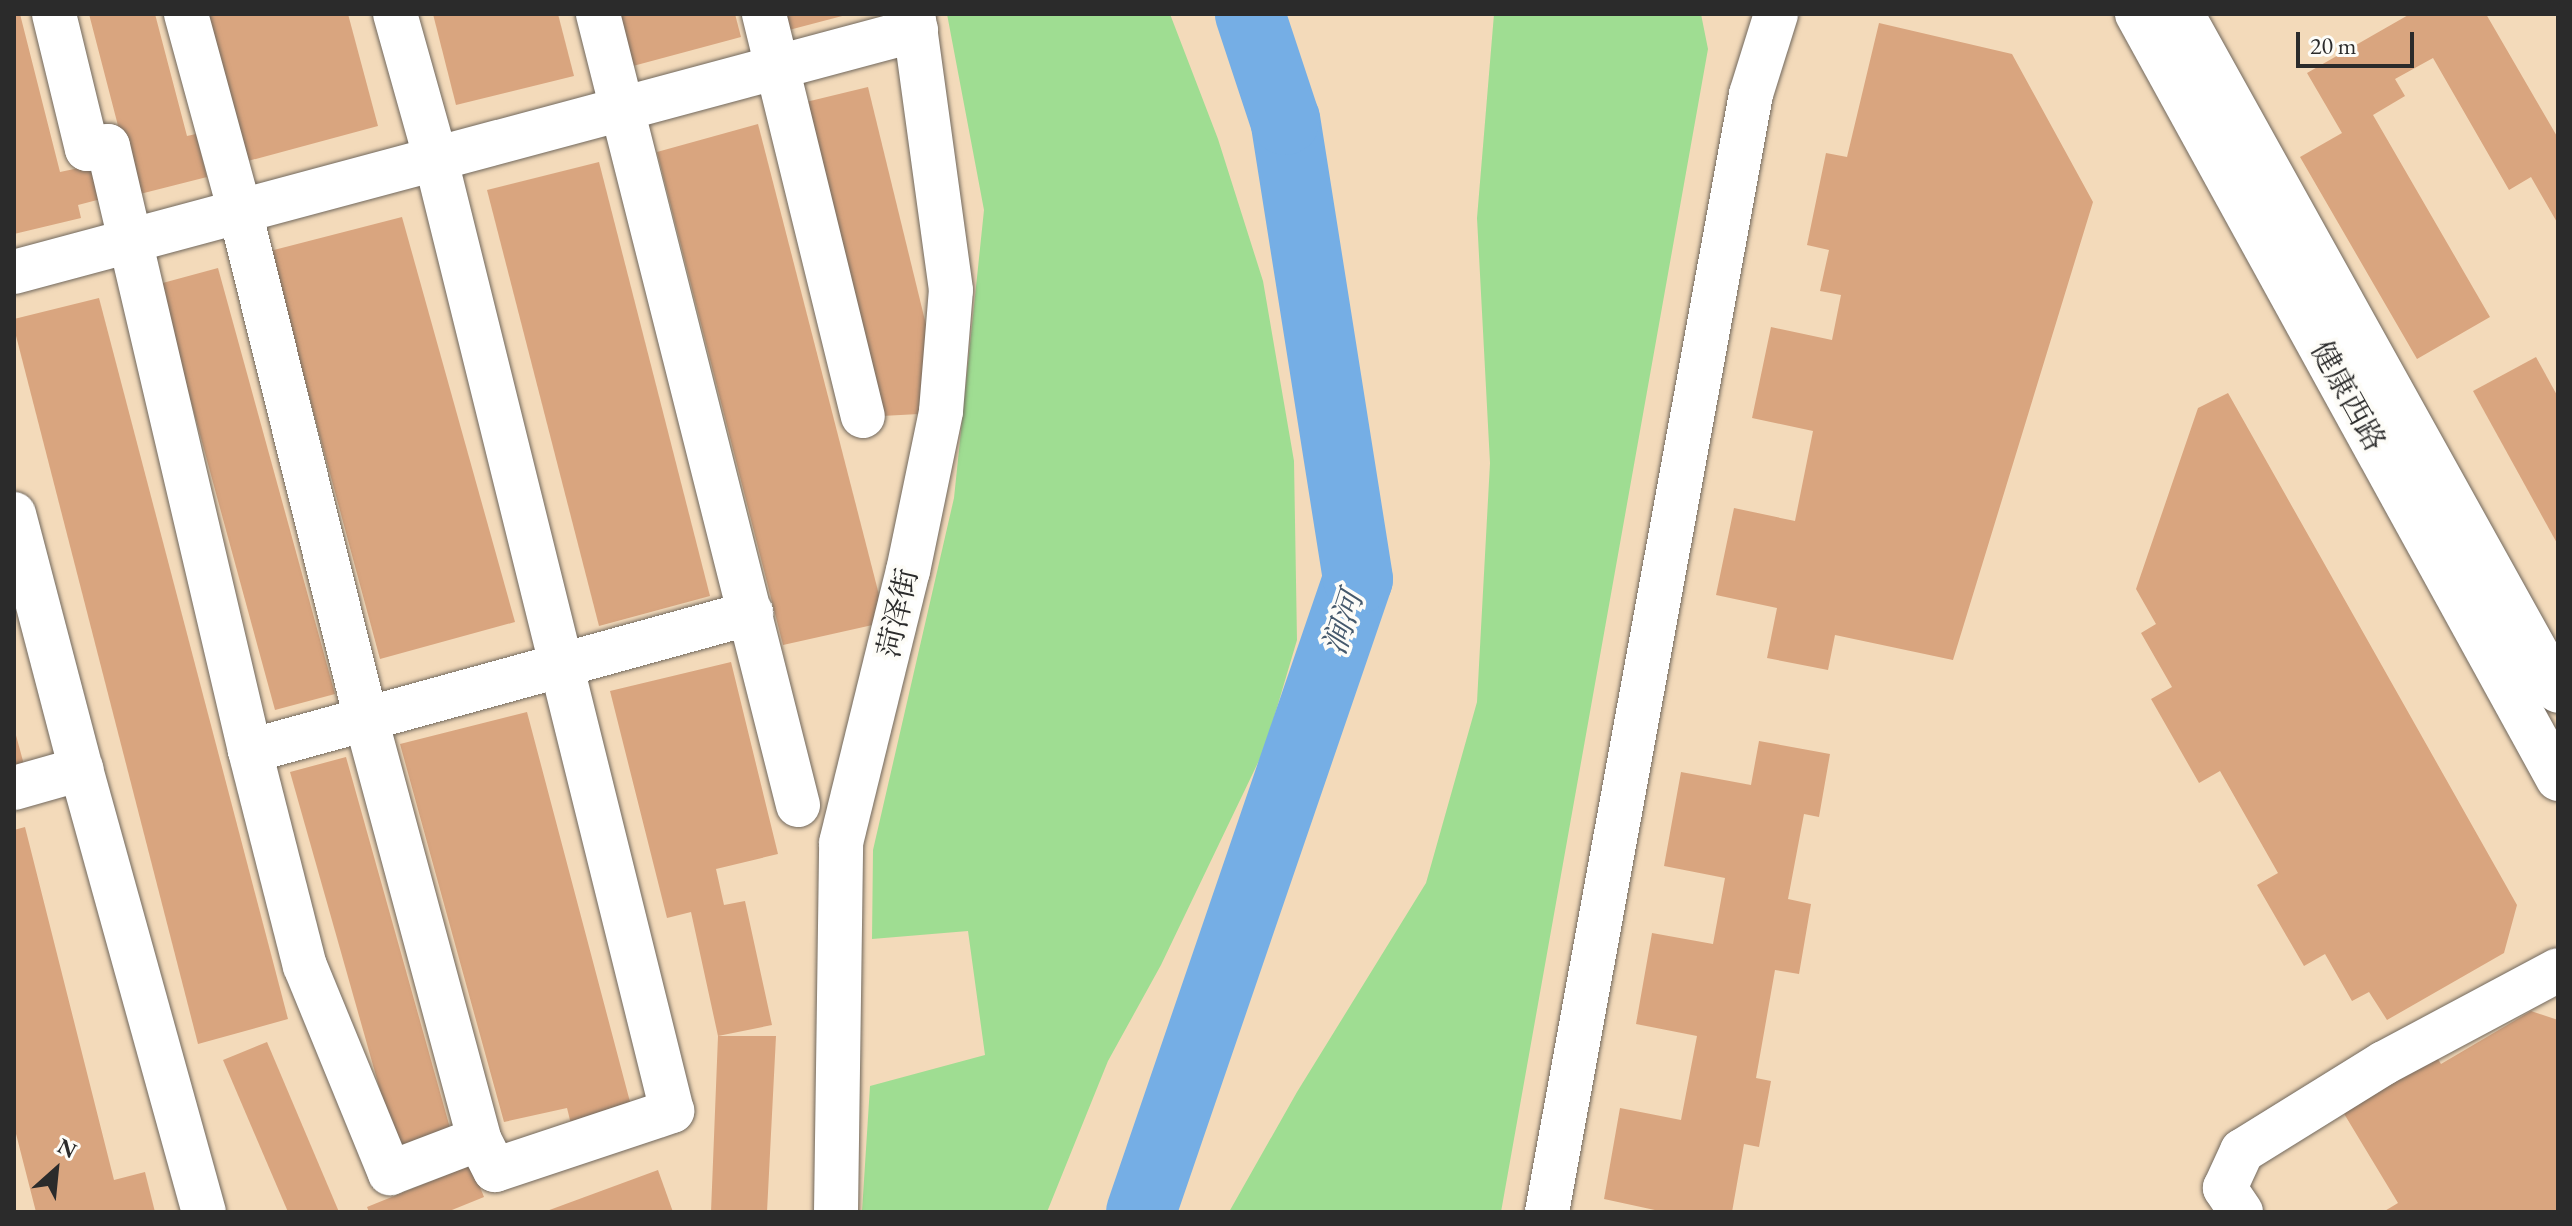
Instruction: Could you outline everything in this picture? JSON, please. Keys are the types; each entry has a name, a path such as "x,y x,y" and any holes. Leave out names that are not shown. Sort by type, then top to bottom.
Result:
{"street":[{"path":"54,14 87,149 108,146 250,751 305,966 390,1173 479,1139"},
{"path":"186,14 240,211 366,719 479,1139 495,1170 672,1111 435,156 395,14"},
{"path":"598,14 798,805"},
{"path":"764,14 863,416"},
{"path":"1547,1212 1751,94 1776,14"},
{"name":"健康西路","path":"2137,14 2558,779"},
{"name":"健康西路","path":"2182,14 2558,691"},
{"path":"14,272 435,156 779,67 914,22"},
{"name":"菏泽街","path":"836,1212 841,843 888,656 941,411 951,290 914,22"},
{"path":"14,514 204,1212"},
{"path":"250,751 751,613"},
{"path":"14,788 81,769"},
{"path":"2241,1212 2225,1188 2242,1151 2384,1063 2558,970"}],"green space":[{"path":"947,14 1170,14 1218,139 1263,281 1294,461 1297,640 1265,748 1161,965 1108,1061 1047,1212 862,1212 870,1086 985,1055 968,931 872,939 873,850 954,498 984,210"},
{"path":"1494,14 1701,14 1708,49 1501,1212 1229,1212 1297,1092 1426,883 1477,702 1490,463 1477,218"}],"building":[{"path":"14,14 20,14 60,172 93,165 101,199 78,205 81,218 14,234"},
{"path":"89,14 155,14 187,136 196,134 207,177 136,195"},
{"path":"208,14 348,14 378,126 248,161"},
{"path":"433,14 558,14 574,76 456,105"},
{"path":"619,14 735,14 741,37 633,66"},
{"path":"785,14 846,14 846,15 789,30"},
{"path":"2410,14 2486,14 2558,138 2558,224 2531,177 2509,190 2433,58 2395,79 2405,96 2373,115 2490,317 2417,359 2300,157 2342,133 2307,73"},
{"path":"1879,23 2012,54 2093,202 1953,660 1835,635 1828,670 1767,658 1777,608 1716,595 1734,508 1795,521 1813,431 1752,418 1771,327 1832,340 1841,295 1820,291 1829,250 1807,245 1826,153 1847,157"},
{"path":"868,87 929,337 919,414 882,416 806,102"},
{"path":"758,124 886,622 783,645 657,152"},
{"path":"599,162 710,596 599,626 487,190"},
{"path":"402,217 515,622 380,659 270,251"},
{"path":"218,268 335,694 275,710 159,284"},
{"path":"99,298 288,1019 198,1044 14,328 14,319"},
{"path":"2536,357 2558,397 2558,545 2473,391"},
{"path":"2228,393 2517,905 2504,953 2387,1020 2369,992 2352,1001 2325,954 2304,966 2257,885 2278,873 2220,771 2199,783 2151,699 2172,687 2141,633 2156,624 2136,589 2198,408"},
{"path":"731,662 778,854 716,869 724,905 745,901 772,1025 718,1036 691,912 667,918 610,691"},
{"path":"527,712 634,1117 573,1132 567,1108 504,1122 400,744"},
{"path":"14,728 26,772 14,775"},
{"path":"1759,741 1830,754 1819,817 1804,814 1788,899 1811,904 1799,974 1775,970 1756,1078 1771,1081 1759,1147 1744,1144 1732,1212 1664,1212 1604,1199 1620,1108 1681,1120 1697,1036 1636,1024 1652,933 1713,944 1725,878 1664,866 1681,772 1751,785"},
{"path":"346,757 452,1135 397,1150 290,772"},
{"path":"25,827 114,1180 145,1172 155,1212 36,1212 14,1126 14,830"},
{"path":"2531,1011 2558,1020 2558,1212 2383,1212 2398,1203 2343,1112 2436,1056 2441,1064"},
{"path":"718,1036 776,1036 767,1212 711,1212"},
{"path":"267,1042 339,1212 288,1212 223,1060"},
{"path":"471,1165 484,1197 447,1212 369,1212 367,1207"},
{"path":"658,1170 673,1212 544,1212"}],"waterway":[{"name":"涧河","path":"1141,1212 1358,579 1285,120 1250,14"}]}
